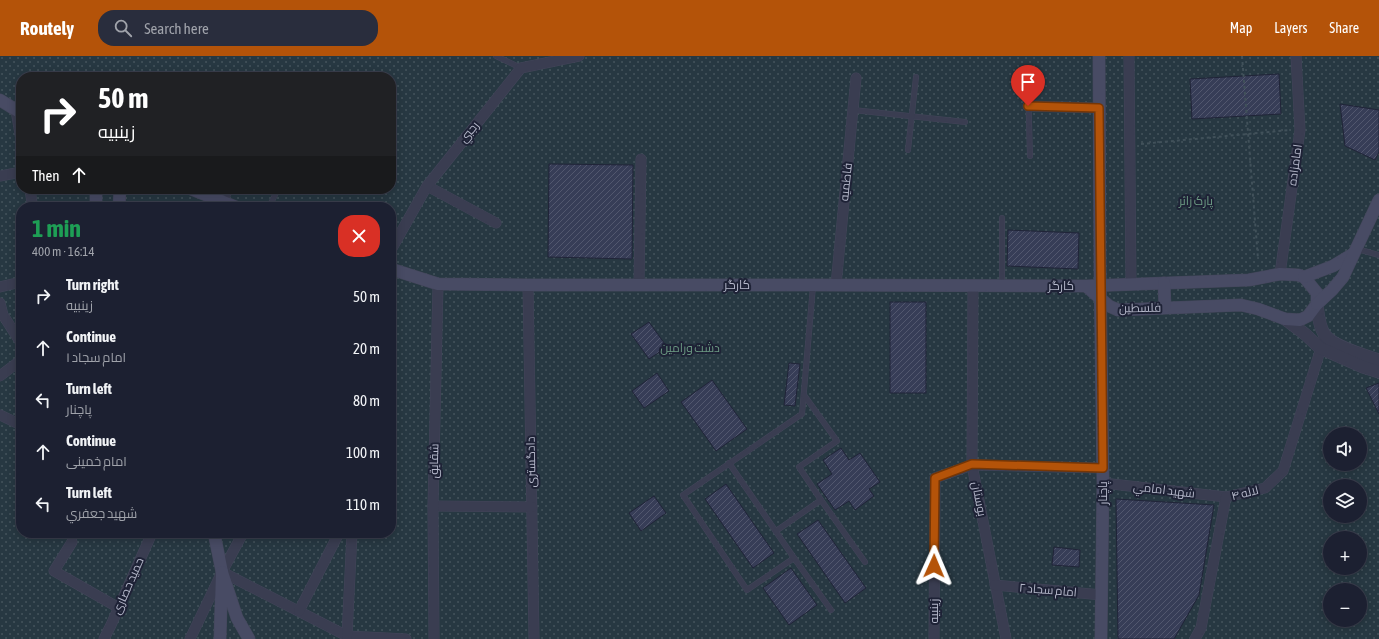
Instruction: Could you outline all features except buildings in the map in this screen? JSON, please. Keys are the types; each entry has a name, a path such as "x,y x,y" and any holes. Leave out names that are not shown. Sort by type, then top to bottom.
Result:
{"main road":[{"name":"پاچنار","path":"1099,56 1100,286 1102,327 1103,468 1101,639"},
{"path":"0,100 16,111"},
{"path":"201,194 217,202"},
{"name":"فلسطین","path":"1086,286 1101,298 1108,306 1118,310 1241,305 1258,309 1285,319 1300,320 1308,316 1317,304 1343,277 1379,200"},
{"name":"فلسطین","path":"1086,286 1249,280 1280,274 1298,275 1304,277 1333,266 1355,251"},
{"name":"کارگر","path":"396,271 438,284 1086,286"},
{"path":"1304,277 1316,294 1317,304"},
{"path":"1164,283 1165,307"},
{"path":"1102,327 1109,317 1118,310"},
{"path":"215,538 222,572 237,618 249,639"},
{"path":"220,639 222,572"}],"street":[{"path":"521,68 579,56"},
{"path":"1129,56 1131,284"},
{"name":"امامزاده","path":"1280,274 1300,130 1296,56"},
{"name":"رجبي","path":"396,241 427,186 521,68"},
{"name":"فاطميه","path":"836,285 856,78"},
{"path":"1028,106 1099,108"},
{"path":"639,285 641,159"},
{"path":"0,176 16,173"},
{"path":"427,186 496,223"},
{"path":"0,287 16,283"},
{"name":"شقايق","path":"434,639 433,506 438,284"},
{"name":"دادگستری","path":"528,285 534,639"},
{"name":"بوستان","path":"973,286 972,464 1006,639"},
{"path":"0,303 3,315 16,334"},
{"path":"1317,304 1320,321 1325,335 1341,347 1379,360"},
{"path":"1285,319 1305,334 1320,348 1363,367 1379,372"},
{"name":"لاله ۴","path":"1195,639 1200,628 1226,498 1265,488 1283,471 1325,335"},
{"path":"0,376 16,364"},
{"path":"0,415 16,423"},
{"path":"972,464 1103,468"},
{"name":"زينبيه","path":"934,639 935,478 972,464"},
{"name":"شهيد امامي","path":"1103,483 1226,498"},
{"path":"433,506 532,507"},
{"name":"حمید حصاری","path":"104,639 150,538"},
{"path":"190,639 222,572 240,538"},
{"path":"299,611 336,538"},
{"path":"347,636 352,538"},
{"path":"72,542 54,571 119,608"},
{"path":"222,572 347,636 406,639"},
{"name":"امام سجاد ۲","path":"995,585 1102,595"}],"lane":[{"path":"496,56 521,68"},
{"path":"908,150 916,78"},
{"path":"1028,86 1030,156"},
{"path":"853,110 965,122"},
{"path":"1002,218 1002,286"},
{"path":"1355,251 1379,255"},
{"path":"794,558 747,590 683,495 802,414 813,285"},
{"path":"804,395 837,442 799,467 865,562"},
{"path":"729,463 831,610"},
{"path":"776,531 821,500"}],"path":[{"path":"1242,56 1258,259"},
{"path":"1140,144 1300,130"}],"green space":[{"name":"دشت ورامین","path":"0,56 1379,56 1379,639 0,639"}],"route":[{"path":"934,566 935,478 972,464 1103,468 1099,108 1028,106"}],"park label":[{"name":"پارک زائر","path":"1196,201"}]}
